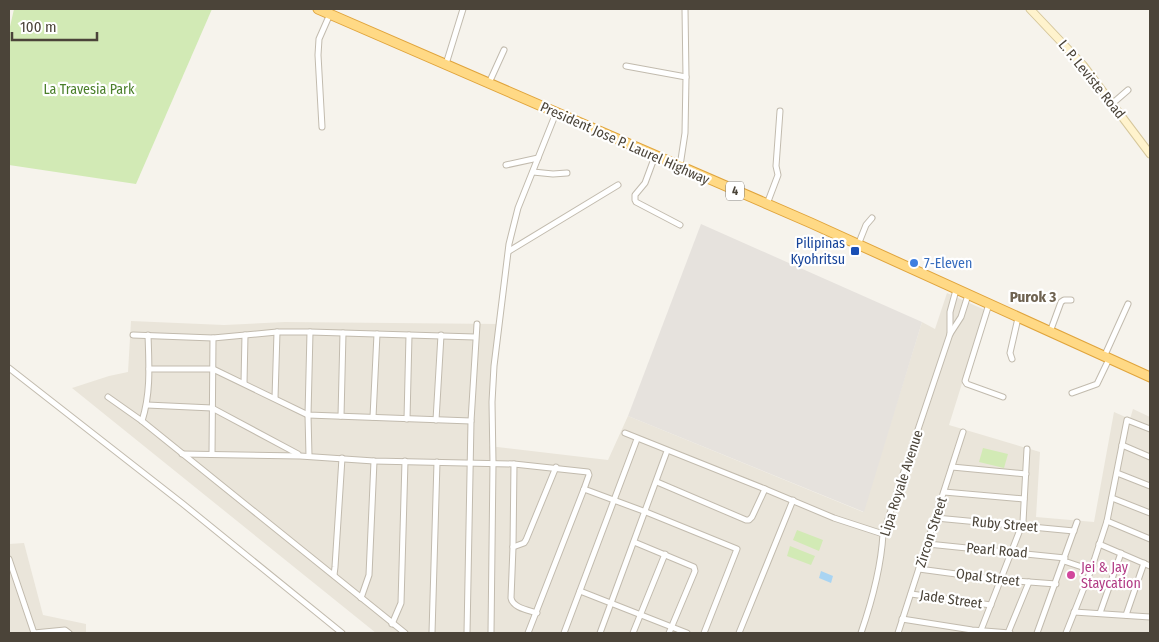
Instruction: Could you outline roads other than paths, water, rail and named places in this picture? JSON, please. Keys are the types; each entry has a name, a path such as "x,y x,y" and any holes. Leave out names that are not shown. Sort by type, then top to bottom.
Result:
{"highway":[{"name":"President Jose P. Laurel Highway","path":"318,9 858,244 1150,377"}],"main road":[{"name":"L. P. Leviste Road","path":"1030,9 1083,65 1150,154"}],"street":[{"path":"446,64 463,9"},
{"path":"680,167 685,133 686,9"},
{"path":"322,127 318,55 319,39 330,14"},
{"path":"489,83 504,50"},
{"path":"626,66 686,77"},
{"path":"1113,103 1128,90"},
{"path":"767,204 778,174 776,166 780,111"},
{"path":"491,633 493,463 491,425 494,366 509,251 518,208 556,113"},
{"path":"655,156 645,183 635,196 635,200 680,225"},
{"path":"506,165 538,158"},
{"path":"533,172 566,173"},
{"path":"509,251 618,185"},
{"path":"858,244 866,225 872,218"},
{"name":"Lipa Royale Avenue","path":"950,334 950,312 956,290"},
{"name":"Lipa Royale Avenue","path":"862,633 875,587 882,553 883,534 950,334 961,316 968,295"},
{"path":"1050,332 1061,302 1071,300"},
{"path":"989,304 965,381 967,384 1002,397"},
{"path":"1072,393 1097,384 1128,304"},
{"path":"1012,360 1010,353 1018,318"},
{"path":"467,633 471,421 477,324"},
{"path":"133,335 213,338 277,332 343,332 476,337"},
{"path":"275,398 277,332"},
{"path":"309,456 310,332"},
{"path":"341,416 343,332"},
{"path":"374,418 377,334"},
{"path":"142,421 147,405 148,335"},
{"path":"244,383 245,335"},
{"path":"407,419 409,335"},
{"path":"436,420 441,335"},
{"path":"212,454 213,338"},
{"path":"9,368 183,504 342,633"},
{"path":"149,369 213,369 308,415 471,421"},
{"path":"108,396 142,421 405,633"},
{"path":"147,405 212,408 300,456"},
{"path":"1066,633 1091,570 1107,521 1127,420 1150,429"},
{"name":"Zircon Street","path":"898,633 963,432"},
{"path":"625,434 834,518 883,534"},
{"path":"564,633 637,439"},
{"path":"1122,445 1150,457"},
{"path":"981,630 1021,527 1027,449"},
{"path":"600,633 667,451"},
{"path":"182,454 309,456 374,461 493,463 556,467 588,472 589,475 584,489 528,633"},
{"path":"334,575 342,458"},
{"path":"361,598 369,575 374,461"},
{"path":"392,624 401,603 405,461"},
{"path":"432,633 437,462"},
{"path":"514,464 511,602 537,613"},
{"path":"513,547 524,543 526,540 556,467"},
{"path":"952,467 1026,474"},
{"path":"1117,473 1150,486"},
{"path":"657,482 746,520 752,517 765,489"},
{"path":"584,489 737,549 704,633"},
{"path":"944,492 1024,499"},
{"path":"1112,498 1150,514"},
{"path":"739,633 793,500"},
{"name":"Ruby Street","path":"936,518 1074,531"},
{"path":"1107,521 1150,539"},
{"path":"1037,633 1077,522"},
{"path":"634,542 694,567 695,571 670,633"},
{"name":"Pearl Road","path":"928,544 1060,556 1091,570"},
{"path":"1099,544 1150,566"},
{"path":"1100,613 1121,553"},
{"path":"633,633 665,554"},
{"path":"9,559 34,633 65,630 69,633"},
{"path":"1126,615 1144,563"},
{"name":"Opal Street","path":"919,569 1001,580 1056,584"},
{"path":"902,619 1009,633 1029,582"},
{"path":"580,591 687,633"},
{"name":"Jade Street","path":"911,594 991,605"},
{"path":"1074,612 1150,617"}],"water":[{"path":"821,571 833,576 831,583 819,578"}],"place":[{"name":"Pilipinas Kyohritsu","path":"855,251"},
{"name":"7-Eleven","path":"914,263"},
{"name":"Jei & Jay Staycation","path":"1071,575"}],"district":[{"name":"Purok 3","path":"1033,297"}],"park label":[{"name":"La Travesia Park","path":"89,89"}]}
